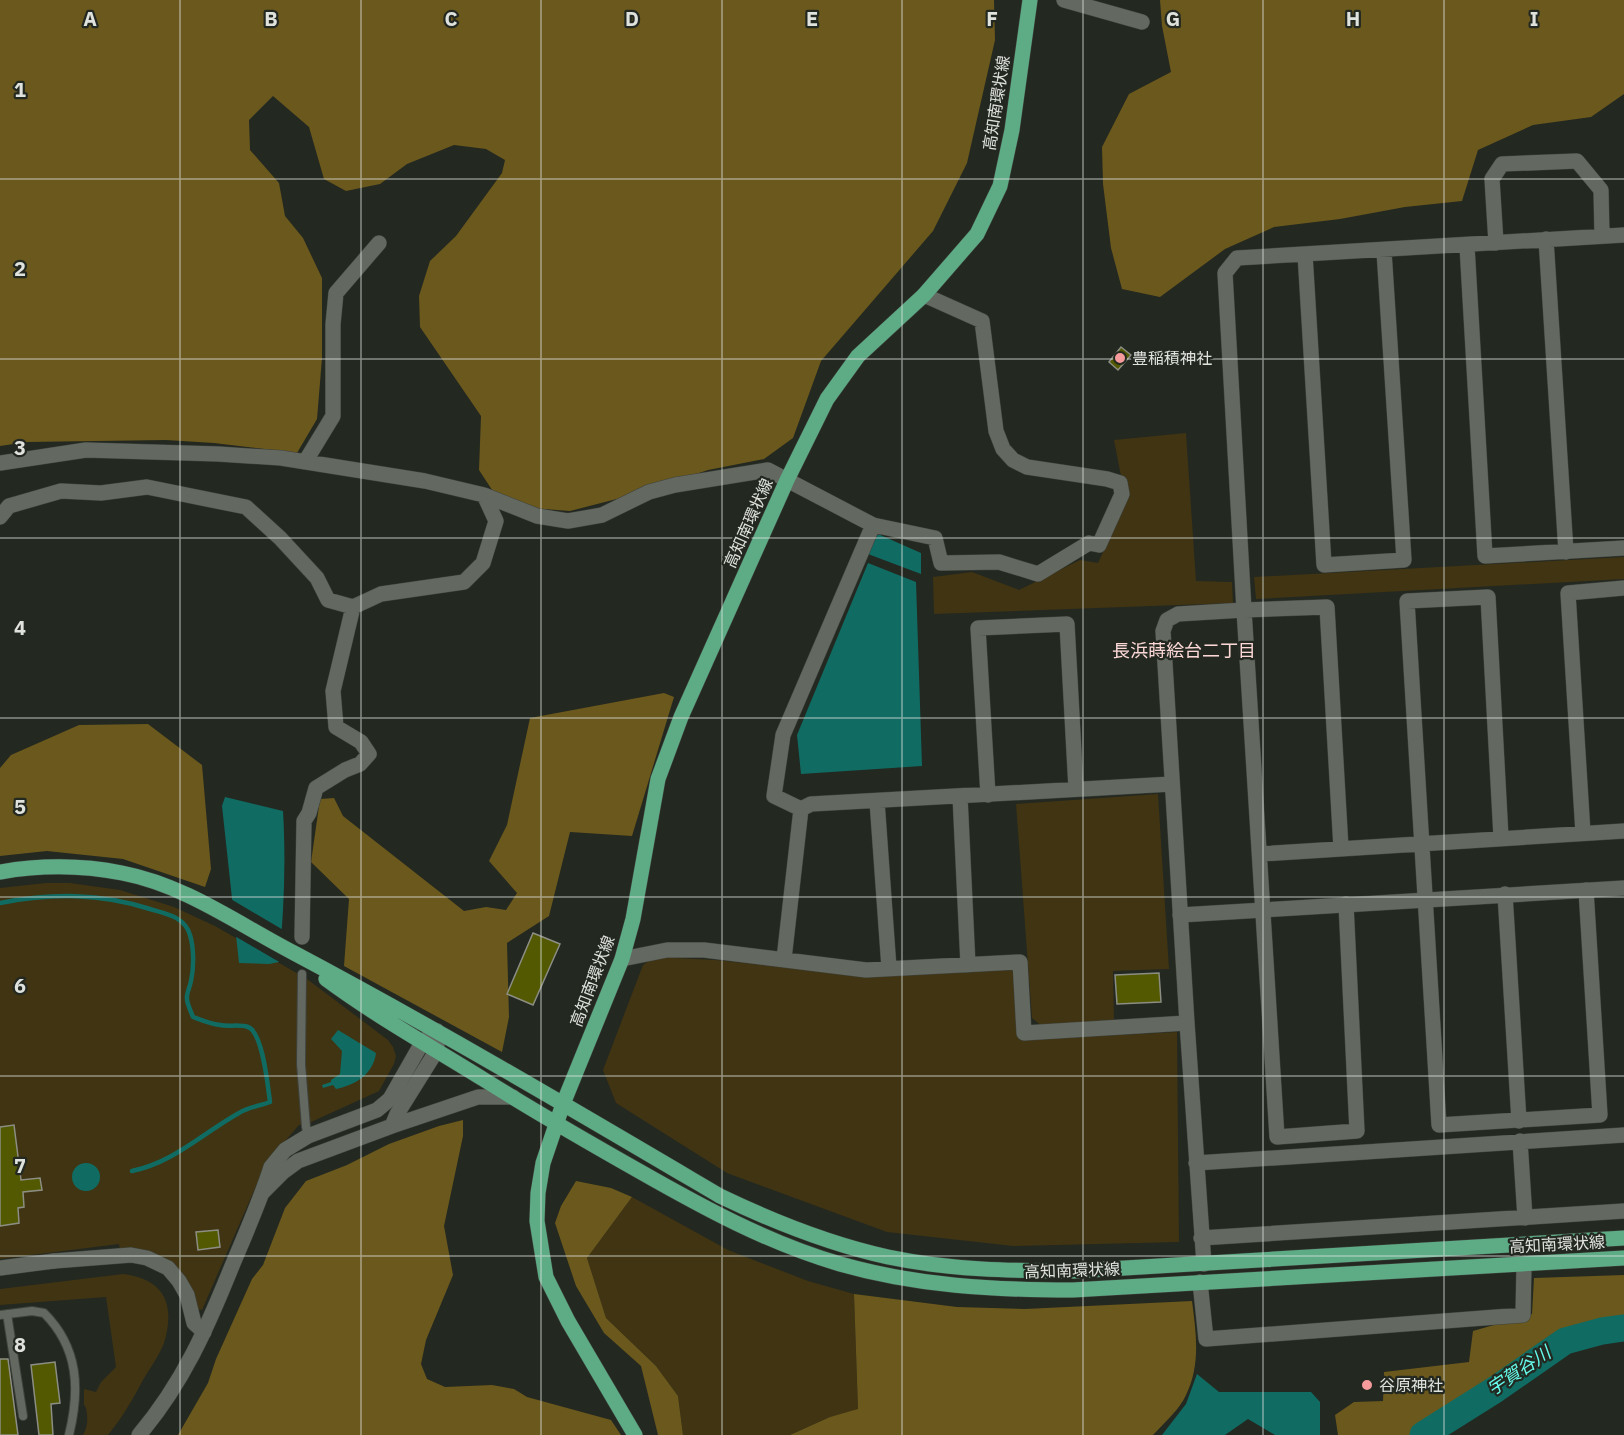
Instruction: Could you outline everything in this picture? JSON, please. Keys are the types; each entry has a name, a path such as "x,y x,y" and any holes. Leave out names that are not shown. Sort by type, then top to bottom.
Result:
{"main road":[{"name":"高知南環状線","path":"634,1435 568,1321 546,1277 537,1221 538,1193 543,1163 563,1104 622,959 633,919 658,779 681,717 787,480 827,399 858,356 924,295 977,234 1000,186 1012,130 1030,0"},
{"name":"高知南環状線","path":"0,872 21,868 74,867 123,873 179,891 224,913 437,1032 720,1196 764,1217 808,1234 888,1257 944,1266 1006,1271 1075,1271 1624,1238"},
{"name":"高知南環状線","path":"291,952 363,1006 556,1124 709,1211 802,1252 883,1275 941,1285 1006,1290 1073,1290 1624,1258"}],"street":[{"path":"1064,0 1142,22"},
{"path":"1496,243 1492,179 1502,164 1577,161 1601,190 1602,236"},
{"path":"1346,904 1357,1131 1277,1137 1225,273 1237,258 1624,235"},
{"path":"1546,239 1566,552"},
{"path":"305,462 333,417 333,324 336,294 379,243"},
{"path":"1467,246 1485,556 1624,548"},
{"path":"1305,254 1324,565 1404,560 1384,251"},
{"path":"0,463 86,450 281,458 425,481 484,495 537,516 568,521 603,515 649,492 675,485 768,470 873,525 935,538 941,563 999,562 1038,574 1089,543 1099,545 1122,494 1120,483 1027,467 1013,460 1003,449 996,431 982,321 924,295"},
{"path":"0,517 9,506 61,491 101,493 147,487 246,507 280,538 317,578 328,600 353,607 381,594 464,582 483,563 496,521 484,495"},
{"path":"801,809 774,796 783,735 873,525"},
{"path":"1583,833 1568,593 1624,588"},
{"path":"1501,837 1488,597 1407,601 1438,1125 1600,1115 1586,890"},
{"path":"302,937 304,821 309,813 316,788 345,770 360,764 369,754 361,742 336,727 333,691 353,607"},
{"path":"1204,1264 1163,631 1167,620 1178,614 1327,607 1341,848"},
{"path":"988,795 978,628 1066,624 1076,789"},
{"path":"801,809 811,804 1172,784"},
{"path":"960,796 968,965"},
{"path":"877,801 889,969"},
{"path":"784,959 801,809"},
{"path":"1260,854 1624,831"},
{"path":"1180,915 1624,888"},
{"path":"1505,894 1519,1121"},
{"path":"622,959 667,950 704,950 866,970 1020,962 1024,1033 1187,1023"},
{"path":"140,1435 182,1376 204,1332 272,1167 285,1150 308,1136 377,1110 390,1099 423,1041 437,1032"},
{"path":"392,1126 396,1114 437,1050 437,1032"},
{"path":"263,1192 298,1161 444,1107 478,1097 513,1098"},
{"path":"1196,1163 1624,1134"},
{"path":"1520,1141 1525,1218"},
{"path":"1201,1238 1624,1211"},
{"path":"0,1268 131,1255 147,1258 168,1268 187,1295 194,1323 204,1332"},
{"path":"1200,1282 1206,1339 1524,1315 1524,1264"}],"lane":[{"path":"302,974 301,1064 308,1136"},
{"path":"23,1416 4,1315 32,1311 44,1313 68,1346 74,1368 76,1391 69,1435"}],"shaded area":[{"path":"0,0 994,0 995,40 967,163 933,231 821,361 793,438 764,459 708,470 636,494 570,511 531,508 498,499 479,470 481,416 420,327 419,296 430,261 456,236 502,173 505,160 486,149 454,145 407,164 380,184 346,191 324,179 309,127 273,96 249,120 250,150 279,183 285,216 303,238 322,278 322,358 317,419 297,453 166,440 27,442 0,446"},
{"path":"1160,0 1624,0 1624,94 1591,117 1533,125 1478,150 1462,201 1405,207 1340,219 1274,227 1225,249 1160,297 1122,289 1111,248 1103,184 1102,147 1129,94 1171,72 1162,26"},
{"path":"1186,433 1196,581 1232,582 1233,603 934,614 933,577 972,572 1019,590 1080,560 1098,563 1126,502 1114,440"},
{"path":"1624,557 1624,579 1256,599 1254,577"},
{"path":"664,693 674,697 632,836 570,832 549,916 507,943 509,1017 502,1052 344,966 349,899 311,862 320,799 334,798 343,816 464,911 486,907 506,910 517,893 489,861 507,825 530,718"},
{"path":"148,724 202,765 211,869 205,887 123,859 47,851 0,856 0,768 11,755 79,725"},
{"path":"1158,794 1169,969 1113,971 1114,1021 1043,1027 1032,1018 1016,804"},
{"path":"70,883 120,890 174,907 215,926 307,979 388,1040 393,1047 396,1056 394,1064 379,1091 309,1123 299,1125 266,1163 202,1310 197,1309 185,1276 120,1250 119,1244 0,1259 0,888"},
{"path":"655,957 716,960 862,976 1014,970 1020,1040 1177,1032 1179,1242 1013,1246 887,1232 727,1173 616,1103 603,1070 643,965"},
{"path":"463,1120 463,1136 444,1226 453,1275 426,1340 421,1364 427,1379 445,1387 492,1385 514,1389 527,1397 611,1420 621,1435 178,1435 208,1383 216,1359 252,1279 263,1265 285,1208 306,1181 347,1165 389,1144"},
{"path":"576,1181 611,1188 632,1197 587,1258 606,1318 656,1366 678,1396 683,1435 658,1435 641,1366 604,1333 576,1286 555,1223 561,1206"},
{"path":"632,1197 728,1250 808,1281 854,1294 858,1410 830,1417 790,1435 683,1435 678,1396 656,1366 606,1318 587,1258"},
{"path":"123,1274 148,1281 163,1296 168,1316 164,1343 127,1408 108,1435 83,1435 87,1419 84,1389 96,1392 101,1382 116,1367 106,1297 0,1305 0,1289"},
{"path":"1624,1275 1624,1321 1561,1336 1486,1390 1411,1435 1338,1435 1335,1415 1354,1402 1383,1401 1384,1372 1469,1362 1473,1331 1532,1314 1534,1278"},
{"path":"854,1294 957,1307 1025,1309 1192,1301 1196,1348 1194,1372 1191,1384 1180,1405 1153,1435 790,1435 830,1417 858,1409"}],"water":[{"path":"878,534 921,553 921,574 868,554"},
{"path":"868,563 916,582 922,766 801,774 797,735"},
{"path":"225,797 283,811 284,887 279,962 239,963 222,806"},
{"path":"338,1030 376,1053 374,1061 367,1073 356,1082 336,1089 333,1085 323,1088 322,1085 331,1082 340,1074 342,1051 331,1039"},
{"path":"86,1163 96,1167 100,1177 96,1187 86,1191 76,1187 72,1177 76,1167"},
{"path":"1197,1374 1219,1392 1311,1392 1320,1402 1320,1435 1275,1435 1248,1419 1225,1435 1162,1435 1186,1404"}],"pier":[{"path":"229,898 285,931 281,963 233,935"}],"building":[{"name":"豊稲積神社","path":"1121,347 1131,355 1118,370 1109,362"},
{"path":"533,933 560,944 533,1005 507,994"},
{"path":"1159,973 1161,1002 1117,1004 1115,975"},
{"path":"14,1125 21,1180 40,1178 42,1190 23,1192 24,1207 18,1208 19,1223 0,1226 0,1127"},
{"path":"218,1230 220,1247 198,1250 196,1232"},
{"path":"0,1359 8,1359 18,1435 0,1435"},
{"path":"55,1362 60,1403 51,1404 53,1435 39,1435 31,1365"}],"waterway":[{"path":"0,903 38,897 94,897 131,904 180,920 188,929 193,952 193,970 187,997 193,1017 226,1026 248,1027 257,1039 264,1061 270,1102 243,1111 174,1154 147,1167 132,1171"},
{"name":"宇賀谷川","path":"1423,1435 1496,1389 1565,1341 1602,1331 1624,1328"}],"place":[{"name":"豊稲積神社","path":"1120,358"},
{"name":"谷原神社","path":"1367,1385"}],"district":[{"name":"長浜蒔絵台二丁目","path":"1184,651"}]}
